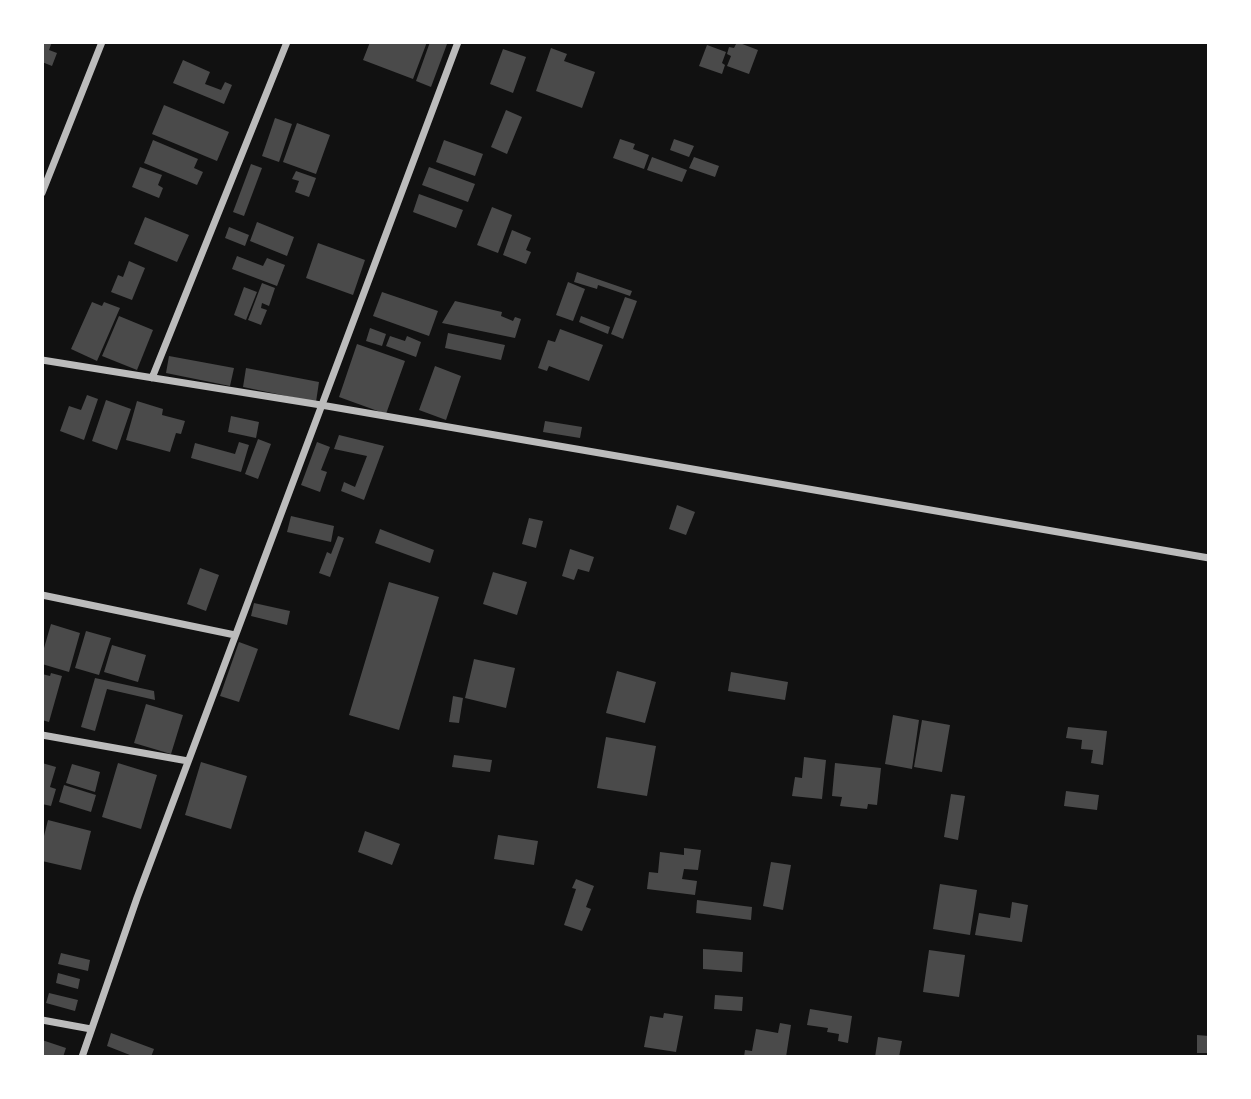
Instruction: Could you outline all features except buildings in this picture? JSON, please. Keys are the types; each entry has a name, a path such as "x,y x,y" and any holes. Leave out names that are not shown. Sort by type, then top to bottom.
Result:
{"street":[{"path":"42,193 102,42"},
{"path":"152,378 287,42"},
{"path":"82,1057 137,898 458,42"},
{"path":"42,360 321,405 1209,558"},
{"path":"42,595 235,635"},
{"path":"42,735 188,761"},
{"path":"42,1020 92,1029"}]}
